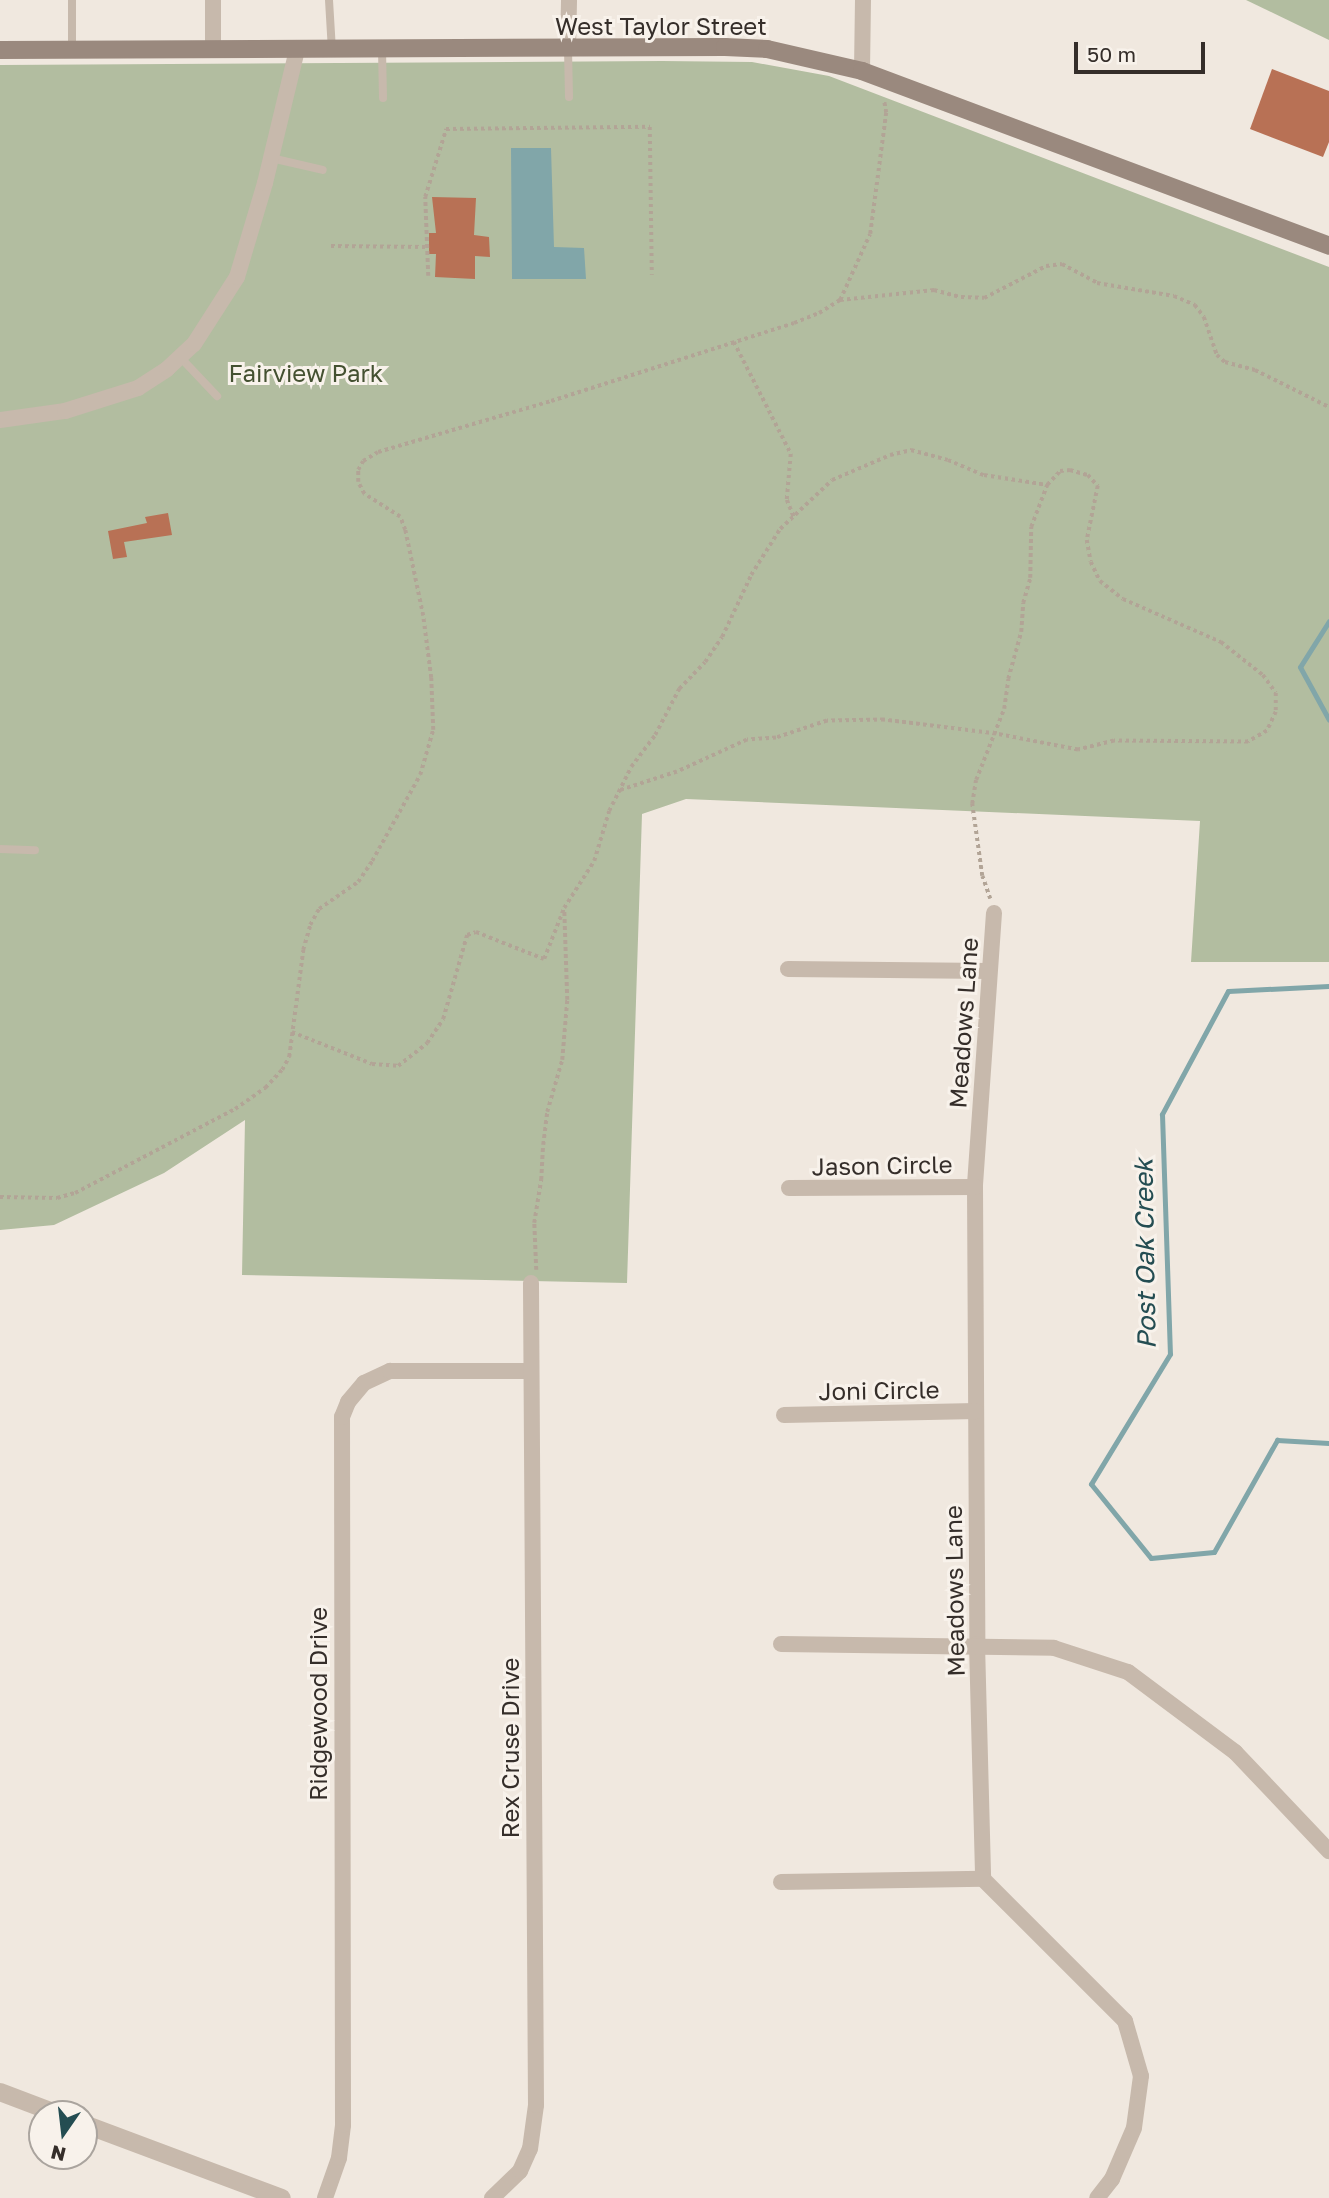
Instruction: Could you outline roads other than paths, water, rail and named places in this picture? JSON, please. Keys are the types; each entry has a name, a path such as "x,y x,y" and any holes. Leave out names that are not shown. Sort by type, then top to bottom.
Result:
{"main road":[{"name":"West Taylor Street","path":"0,50 753,48 813,58 862,71 1329,246"}],"street":[{"path":"213,0 214,49"},
{"path":"568,49 569,0"},
{"path":"862,71 863,0"},
{"path":"0,420 65,411 138,388 194,344 237,277 271,158 297,50"},
{"name":"Meadows Lane","path":"983,1879 977,1644 975,1186 994,913"},
{"path":"788,969 989,971"},
{"name":"Jason Circle","path":"789,1188 975,1186"},
{"name":"Rex Cruse Drive","path":"492,2198 520,2171 530,2149 536,2105 531,1283"},
{"name":"Ridgewood Drive","path":"325,2198 340,2158 343,2126 342,1417 348,1402 363,1383 390,1371 530,1371"},
{"name":"Joni Circle","path":"784,1415 976,1411"},
{"path":"781,1644 977,1644 1054,1648 1128,1672 1235,1752 1329,1851"},
{"path":"781,1882 983,1879 1125,2021 1141,2076 1133,2128 1112,2179 1097,2198"},
{"path":"0,2092 28,2103"},
{"path":"98,2129 282,2198"}],"lane":[{"path":"72,0 72,50"},
{"path":"329,0 332,50"},
{"path":"568,49 569,97"},
{"path":"382,50 383,98"},
{"path":"271,158 323,170"},
{"path":"180,357 216,396"},
{"path":"0,849 35,850"}],"water":[{"path":"511,148 551,148 554,247 584,248 586,279 512,279"}],"waterway":[{"name":"Post Oak Creek","path":"1329,621 1300,667 1329,720"},
{"name":"Post Oak Creek","path":"1329,986 1228,991 1162,1114 1170,1354 1091,1484 1151,1558 1214,1552 1277,1440 1329,1443"}],"park label":[{"name":"Fairview Park","path":"306,373"}]}
